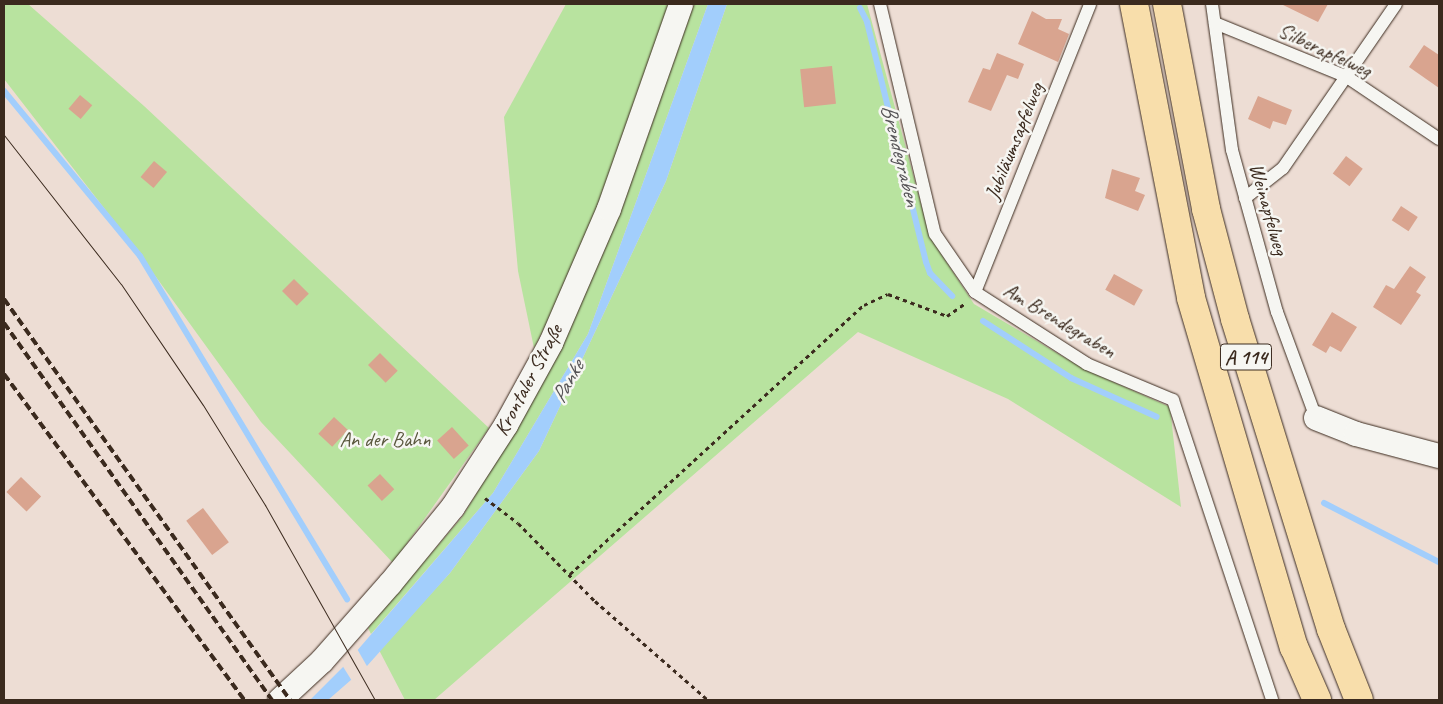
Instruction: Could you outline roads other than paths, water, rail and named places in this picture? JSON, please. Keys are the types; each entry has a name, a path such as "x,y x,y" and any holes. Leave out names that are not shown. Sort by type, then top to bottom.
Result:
{"highway":[{"name":"A 114","path":"1134,4 1191,298 1294,647 1317,700"},
{"name":"A 114","path":"1167,4 1206,209 1235,319 1331,629 1359,700"}],"street":[{"name":"Krontaler Straße","path":"280,700 354,626 454,507 506,425 551,343 609,208 681,4"},
{"path":"1316,418 1356,434 1439,456"}],"lane":[{"name":"Am Brendegraben","path":"880,4 935,234 975,292 1087,364 1173,400 1272,700"},
{"name":"Jubiläumsapfelweg","path":"975,292 1090,4"},
{"name":"Weinapfelweg","path":"1212,4 1232,150 1277,312 1316,418"},
{"path":"1245,198 1283,168 1396,4"},
{"name":"Silberapfelweg","path":"1215,23 1347,77 1439,139"}],"water":[{"name":"Panke","path":"708,4 727,4 666,181 539,451 450,573 367,666 328,700 310,700 343,667 493,493 588,334"}],"waterway":[{"name":"Brendegraben","path":"860,8 867,22 926,262 930,273 952,296"},
{"path":"4,91 140,256 347,599"},
{"name":"Brendegraben","path":"983,321 1071,378 1157,417"},
{"name":"Brendegraben","path":"1324,503 1439,562"}],"tram line":[{"path":"4,135 121,284 203,405 265,505 375,700"}],"railway":[{"path":"4,299 290,700"},
{"path":"4,323 272,700"},
{"path":"4,374 244,700"}],"park label":[{"name":"An der Bahn","path":"385,439"}]}
